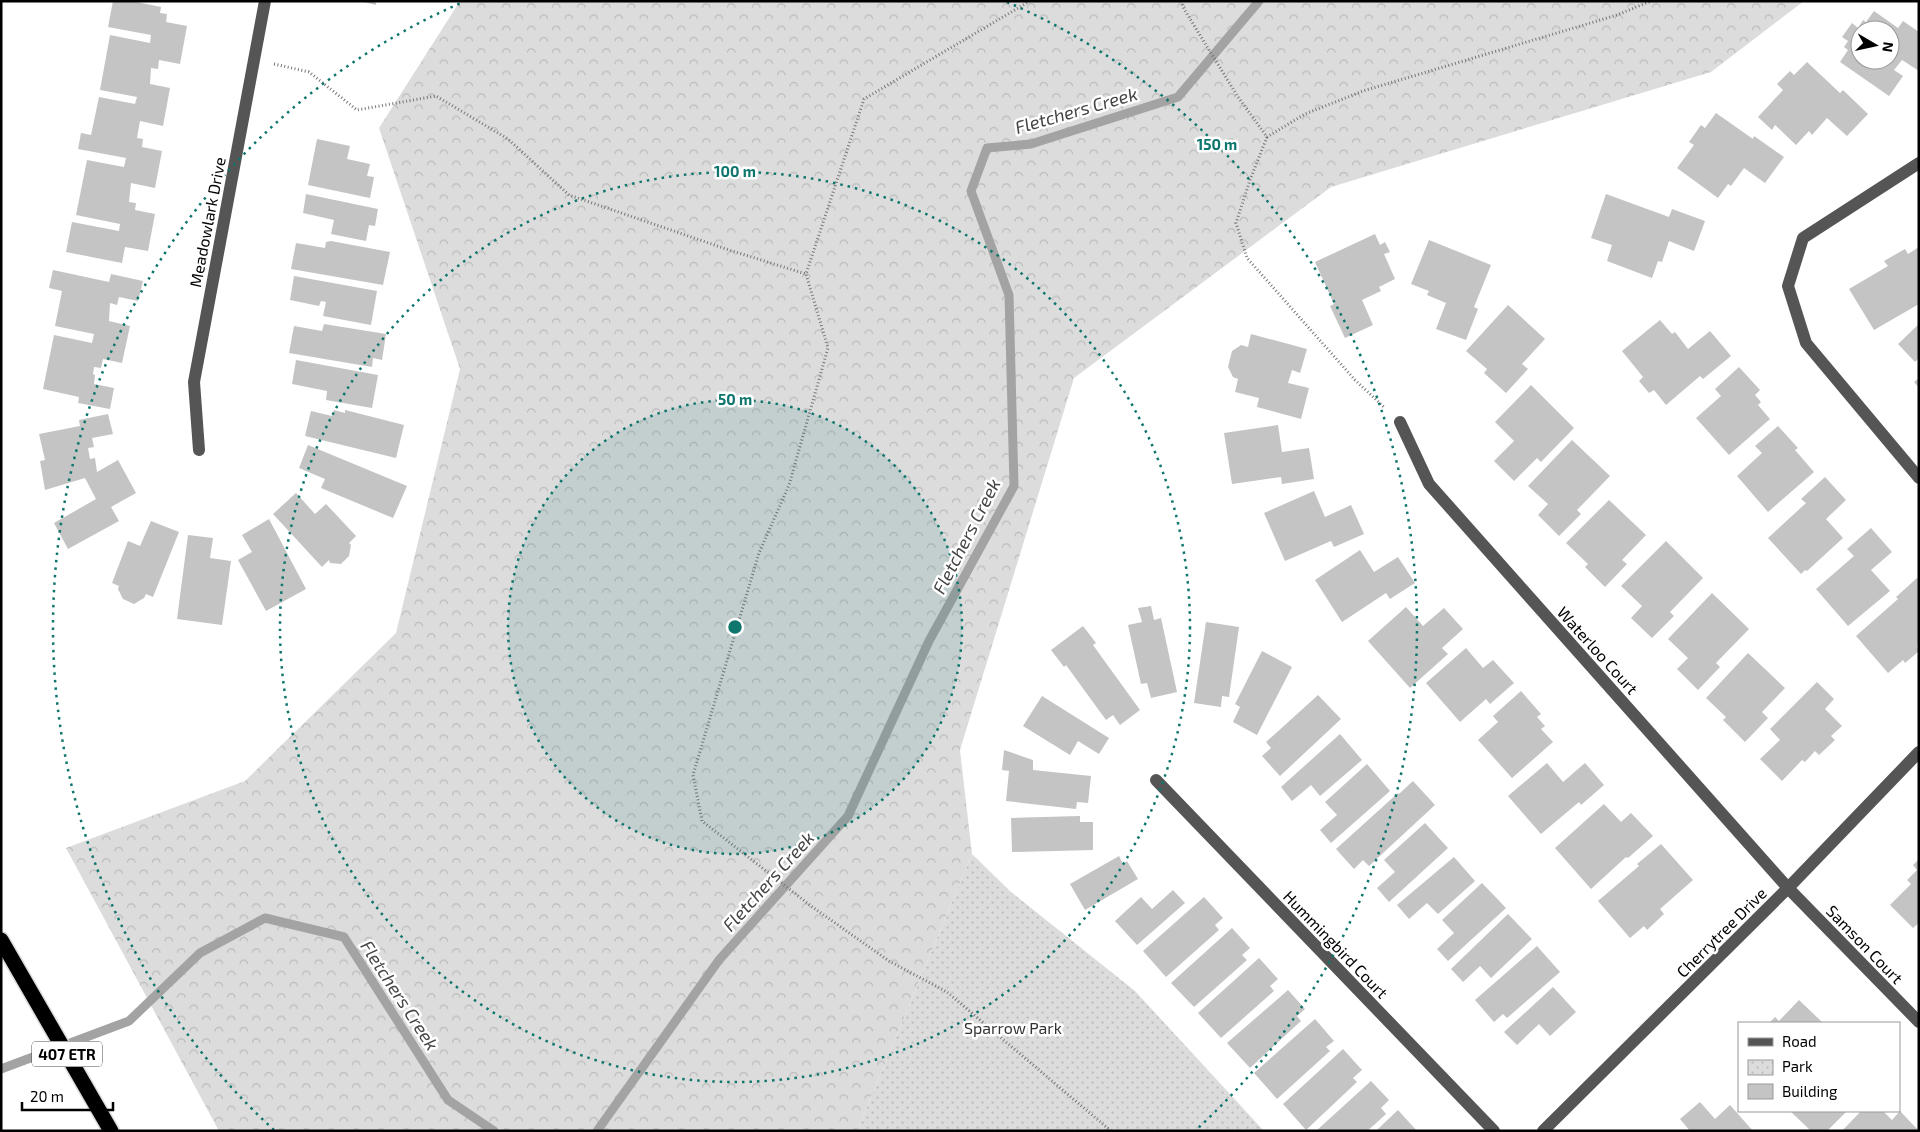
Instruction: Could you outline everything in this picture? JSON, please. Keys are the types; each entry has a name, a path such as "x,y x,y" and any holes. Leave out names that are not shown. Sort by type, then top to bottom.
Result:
{"highway":[{"name":"407 ETR","path":"1,940 111,1131"}],"street":[{"name":"Meadowlark Drive","path":"199,450 194,382 265,1"},
{"path":"1919,163 1803,238 1788,286 1806,343 1919,478"},
{"name":"Waterloo Court","path":"1400,422 1428,484 1788,888"},
{"name":"Cherrytree Drive","path":"1543,1131 1788,888 1919,752"},
{"name":"Hummingbird Court","path":"1156,780 1494,1131"},
{"name":"Samson Court","path":"1788,888 1919,1022"}],"path":[{"path":"1030,1 864,99 806,274 828,348 789,486 758,553 693,775 702,821 811,906 889,961 947,992 1111,1131"},
{"path":"1181,1 1184,9 1238,97 1267,137"},
{"path":"1400,422 1355,380 1247,258 1236,223 1267,137 1305,114 1363,91 1617,15 1651,1"},
{"path":"254,59 309,72 357,110 436,96 508,139 569,195 726,249 806,274"}],"green space":[{"path":"460,1 1804,1 1711,72 1331,187 1074,378 960,750 972,854 857,1131 219,1131 66,848 245,781 396,633 460,369 379,128"},
{"name":"Sparrow Park","path":"972,854 1011,892 1135,991 1264,1131 857,1131"}],"building":[{"path":"113,1 132,1 161,7 160,13 167,14 166,22 187,26 180,64 159,60 158,69 151,68 150,84 170,88 163,126 140,121 137,138 143,139 142,147 162,151 155,188 131,183 129,202 136,203 135,210 155,214 148,251 125,247 122,263 66,252 72,222 119,231 120,224 76,215 87,160 124,167 126,158 78,149 81,133 91,135 99,97 135,104 137,97 100,90 110,35 150,43 151,35 108,27"},
{"path":"359,1 376,1 376,5"},
{"path":"1874,11 1887,20 1867,20"},
{"path":"1903,21 1919,32 1919,71 1902,60 1900,62 1900,25"},
{"path":"1850,26 1850,69 1840,62 1848,50 1844,47 1848,41 1842,37"},
{"path":"1807,62 1840,93 1843,90 1868,114 1847,136 1827,118 1812,135 1809,131 1796,145 1775,125 1772,130 1758,117 1783,90 1777,84 1790,71 1794,75"},
{"path":"1852,70 1894,70 1903,76 1889,96"},
{"path":"1716,113 1753,139 1754,136 1784,157 1765,183 1744,168 1731,186 1728,184 1718,198 1677,168 1694,145 1689,142 1701,125 1705,128"},
{"path":"317,139 350,146 347,159 370,164 367,176 374,177 370,198 308,185"},
{"path":"306,194 378,209 375,226 369,225 366,241 331,234 334,220 303,213"},
{"path":"1606,194 1669,217 1672,209 1705,221 1694,251 1669,241 1662,262 1658,261 1652,278 1607,261 1612,245 1591,238"},
{"path":"1375,234 1380,245 1385,242 1390,252 1384,254 1395,279 1379,287 1381,291 1362,300 1373,325 1345,338 1330,306 1334,304 1315,262"},
{"path":"1429,240 1491,265 1474,307 1478,309 1466,340 1436,329 1446,303 1427,295 1429,291 1411,284"},
{"path":"331,241 390,252 383,285 291,269 296,243 325,248 326,242"},
{"path":"1919,247 1919,304 1874,330 1849,289 1888,266 1884,261 1905,249 1908,254"},
{"path":"53,270 109,282 111,274 143,281 138,301 119,297 117,305 110,303 109,321 130,326 122,363 103,359 101,368 94,367 94,384 114,388 110,409 78,403 79,397 43,389 54,335 92,343 94,334 55,326 62,291 49,288"},
{"path":"294,276 377,291 371,325 323,316 326,302 321,301 319,306 290,300"},
{"path":"1508,305 1545,339 1522,364 1528,369 1506,393 1484,373 1487,369 1466,351"},
{"path":"1660,320 1672,334 1675,332 1688,349 1710,331 1731,356 1703,379 1700,376 1666,405 1654,390 1649,393 1639,381 1643,377 1622,351"},
{"path":"324,324 386,334 382,360 373,358 372,367 289,353 294,326 322,331"},
{"path":"1919,324 1919,358 1915,362 1898,344"},
{"path":"1251,334 1307,349 1300,373 1292,370 1288,383 1309,388 1301,419 1257,407 1259,398 1235,392 1238,379 1233,377 1228,367 1232,351 1241,345 1248,347"},
{"path":"296,360 378,375 372,408 326,400 327,391 292,384"},
{"path":"1739,367 1760,390 1755,395 1761,402 1758,405 1770,419 1729,455 1696,418 1721,396 1715,389"},
{"path":"1919,378 1919,388 1914,382"},
{"path":"1531,385 1574,428 1541,462 1537,458 1514,481 1494,461 1514,441 1495,422"},
{"path":"334,410 345,413 345,410 404,425 396,458 305,436 311,411 332,416"},
{"path":"108,414 113,434 92,438 94,447 88,448 90,459 95,458 97,472 118,460 136,493 111,507 119,521 68,549 54,523 96,499 85,478 45,490 40,461 45,460 39,434 80,426 79,420"},
{"path":"1278,425 1282,452 1309,448 1314,479 1282,484 1281,477 1232,484 1224,433"},
{"path":"1778,426 1798,448 1795,450 1814,472 1768,512 1737,476 1762,453 1755,446"},
{"path":"1572,440 1610,476 1577,510 1581,514 1559,536 1538,515 1548,504 1528,486"},
{"path":"308,445 407,486 393,518 321,488 325,479 299,468"},
{"path":"1825,477 1846,500 1826,519 1843,538 1807,571 1805,570 1801,574 1768,538 1806,503 1801,499"},
{"path":"1314,491 1325,517 1351,505 1364,534 1334,547 1331,541 1285,561 1264,513"},
{"path":"296,493 315,514 326,504 356,536 349,543 351,545 349,556 341,564 330,563 329,560 322,567 273,514"},
{"path":"1609,500 1646,535 1622,560 1627,564 1605,587 1585,567 1588,564 1566,543"},
{"path":"269,519 306,589 266,611 238,560 252,552 242,535"},
{"path":"151,521 179,532 153,597 146,594 144,598 134,604 123,599 118,589 119,586 112,583 128,541 140,546"},
{"path":"1871,528 1892,552 1871,570 1890,591 1848,626 1816,589 1854,556 1847,549"},
{"path":"188,535 213,538 210,558 231,561 222,625 177,619"},
{"path":"1666,541 1703,578 1670,612 1674,616 1652,638 1631,618 1642,606 1621,586"},
{"path":"1360,550 1374,572 1398,557 1415,583 1390,599 1386,593 1342,622 1315,580"},
{"path":"1917,578 1919,580 1919,644 1917,646 1919,651 1905,663 1903,660 1888,673 1856,636 1898,599 1896,597"},
{"path":"1712,593 1749,629 1716,663 1720,667 1698,690 1677,669 1688,658 1668,639"},
{"path":"1151,606 1154,620 1161,618 1177,692 1151,698 1147,683 1141,684 1128,625 1142,622 1138,608"},
{"path":"1406,607 1423,626 1444,608 1463,629 1442,648 1448,654 1410,688 1368,641"},
{"path":"1206,622 1239,627 1229,697 1222,696 1221,707 1194,703"},
{"path":"1083,626 1096,643 1093,645 1140,710 1120,725 1113,715 1106,720 1066,665 1064,667 1051,650"},
{"path":"1466,648 1483,668 1493,660 1514,683 1490,704 1486,699 1460,722 1426,683"},
{"path":"1262,651 1292,667 1257,735 1233,722 1240,707 1235,704"},
{"path":"1748,653 1785,688 1762,712 1768,718 1745,742 1723,720 1726,717 1706,698"},
{"path":"1817,682 1834,699 1825,709 1842,726 1831,736 1835,740 1819,755 1815,751 1805,762 1802,760 1782,781 1760,759 1780,740 1770,729"},
{"path":"1521,691 1541,714 1537,717 1545,726 1541,729 1553,742 1512,778 1478,740 1498,722 1493,716"},
{"path":"1318,695 1341,719 1280,776 1262,756 1271,748 1266,742"},
{"path":"1042,696 1109,738 1099,754 1078,741 1070,755 1023,726"},
{"path":"1340,734 1362,760 1320,796 1311,785 1292,801 1281,787"},
{"path":"1004,750 1033,760 1033,770 1091,776 1088,803 1077,802 1076,809 1006,801 1009,771 1002,770"},
{"path":"1547,763 1563,782 1585,763 1604,785 1581,805 1579,802 1541,834 1508,796"},
{"path":"1367,764 1390,791 1331,843 1320,830 1337,815 1325,802"},
{"path":"1413,781 1435,805 1369,866 1363,860 1354,869 1336,849"},
{"path":"1604,804 1621,822 1631,813 1653,836 1628,858 1626,857 1591,889 1555,848"},
{"path":"1080,816 1080,822 1093,822 1093,850 1012,852 1011,818"},
{"path":"1425,823 1448,848 1389,902 1377,888 1395,872 1384,860"},
{"path":"1661,844 1693,880 1660,909 1664,914 1647,930 1644,926 1630,938 1598,901 1639,866 1637,864"},
{"path":"1119,856 1123,864 1127,861 1138,879 1085,910 1070,884"},
{"path":"1454,857 1475,881 1438,914 1427,903 1409,919 1397,905"},
{"path":"1919,859 1919,923 1913,928 1890,905 1911,884 1907,880 1917,870 1913,865"},
{"path":"1482,883 1506,908 1448,961 1437,949 1454,933 1442,920"},
{"path":"1173,890 1185,903 1137,945 1115,921 1141,897 1152,909"},
{"path":"1204,897 1223,918 1215,925 1219,930 1166,977 1143,951"},
{"path":"1508,914 1532,939 1491,978 1480,966 1463,982 1451,969"},
{"path":"1232,928 1250,948 1242,955 1247,960 1194,1007 1171,983"},
{"path":"1537,946 1560,972 1507,1018 1503,1014 1494,1022 1475,1000"},
{"path":"1259,958 1278,979 1270,986 1274,991 1221,1038 1198,1013"},
{"path":"1553,987 1576,1012 1550,1036 1539,1024 1517,1045 1504,1032"},
{"path":"1288,990 1305,1009 1297,1016 1301,1021 1250,1068 1227,1043"},
{"path":"1799,1000 1822,1022 1770,1022 1775,1017 1779,1021"},
{"path":"1315,1019 1334,1041 1326,1047 1330,1051 1277,1099 1254,1073"},
{"path":"1343,1049 1362,1070 1353,1078 1357,1082 1306,1130 1283,1104"},
{"path":"1371,1081 1389,1100 1381,1108 1386,1114 1374,1125 1367,1131 1316,1131"},
{"path":"1700,1102 1715,1119 1730,1105 1753,1131 1690,1131 1680,1119"},
{"path":"1398,1110 1417,1131 1376,1131 1381,1126"},
{"path":"1900,1111 1919,1131 1842,1131 1860,1112 1884,1112 1892,1120"},
{"path":"1791,1112 1846,1112 1827,1131 1811,1131"}],"waterway":[{"name":"Fletchers Creek","path":"597,1131 719,960 848,816 929,641 1014,486 1009,295 971,191 987,148 1031,144 1178,97 1259,1"},
{"name":"Fletchers Creek","path":"1,1069 129,1021 200,953 265,918 344,937 448,1100 494,1131"}]}
